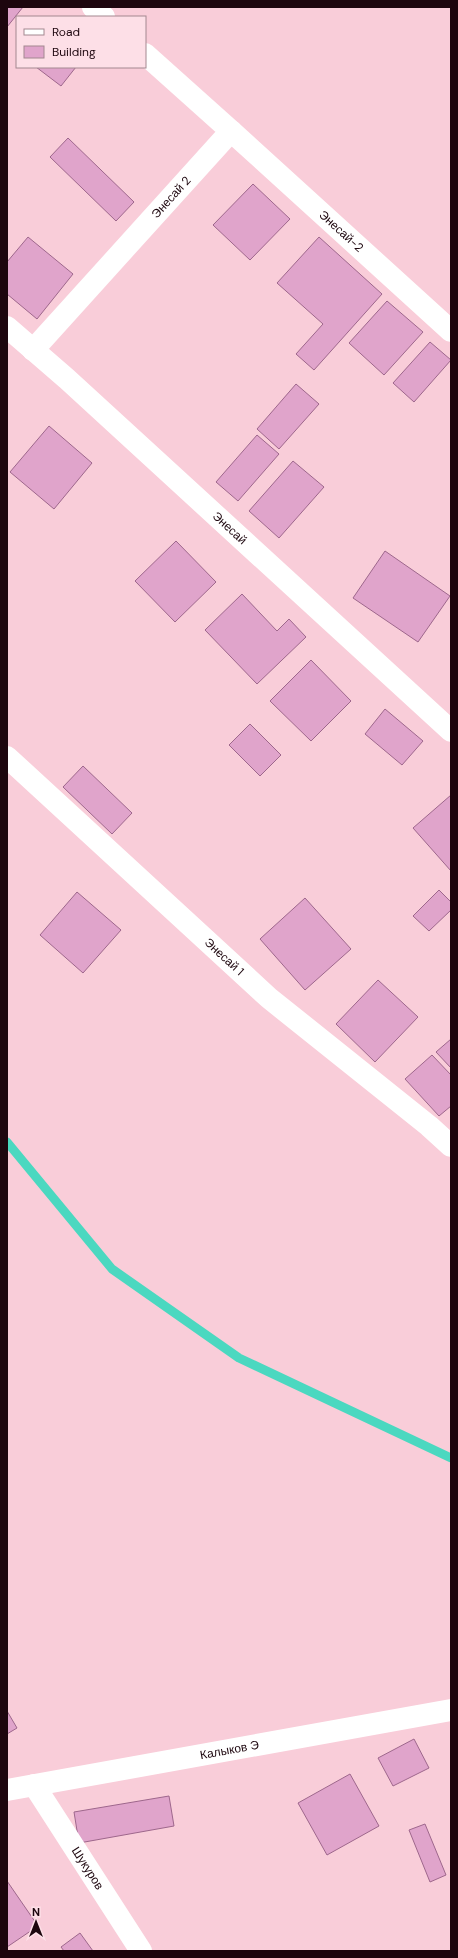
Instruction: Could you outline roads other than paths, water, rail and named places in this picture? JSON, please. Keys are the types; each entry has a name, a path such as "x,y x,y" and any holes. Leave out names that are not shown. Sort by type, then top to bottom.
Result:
{"street":[{"path":"93,7 103,16"},
{"path":"146,55 231,131"},
{"name":"Энесай-2","path":"231,131 451,331"},
{"name":"Энесай 2","path":"33,350 231,131"},
{"name":"Энесай","path":"7,327 451,731"},
{"name":"Энесай 1","path":"7,757 269,998 429,1126 451,1146"},
{"name":"Калыков Э","path":"7,1790 451,1710"},
{"name":"Шукуров","path":"34,1785 141,1951"}],"waterway":[{"path":"7,1142 112,1269 239,1358 451,1458"}]}
